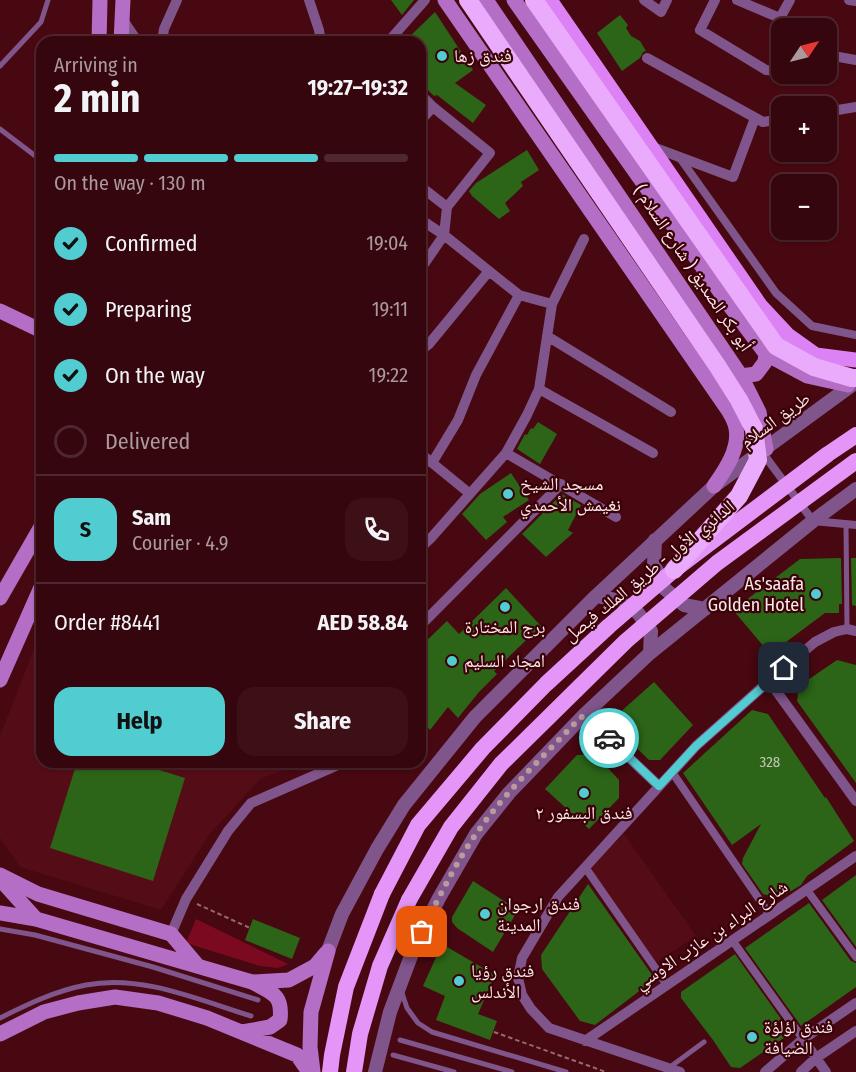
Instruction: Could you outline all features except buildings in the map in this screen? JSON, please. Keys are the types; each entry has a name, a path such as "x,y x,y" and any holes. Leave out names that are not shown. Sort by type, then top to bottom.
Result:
{"highway":[{"name":"( شارع السلام ) أبو بكر الصديق","path":"468,0 718,367 754,429 758,460 739,496 674,570"},
{"name":"( شارع السلام ) أبو بكر الصديق","path":"534,0 776,346 814,367 852,378 854,382"},
{"name":"الدائري الأول - طريق الملك فيصل","path":"330,1072 346,987 382,894 418,825 483,748 546,684 609,626 674,570 856,435"},
{"name":"الدائري الأول - طريق الملك فيصل","path":"354,1072 360,1034 380,966 409,900 442,840 501,764 626,641 717,563 856,460"}],"main road":[{"path":"99,36 100,0"},
{"path":"121,36 123,0"},
{"path":"446,0 728,410 736,428 735,446 727,466 714,486"},
{"name":"( شارع السلام ) أبو بكر الصديق","path":"486,0 741,376 756,374 765,362 766,354 513,0"},
{"path":"550,0 760,304 788,335 816,355 856,360"},
{"path":"730,306 747,284"},
{"path":"0,311 36,328"},
{"path":"766,354 807,376 854,382"},
{"path":"741,376 759,412 764,451"},
{"path":"0,598 36,535"},
{"path":"0,680 36,611"},
{"path":"0,877 36,918"},
{"path":"0,877 38,894 171,934 198,966"},
{"path":"0,913 36,918 252,982 275,996 282,1006 280,1020 270,1027 242,1032"},
{"path":"252,982 289,981 315,966 328,951"},
{"path":"311,1072 311,1012 328,951"},
{"path":"0,1034 44,1012 78,1003 115,998 158,1003 207,1018 297,1055 311,1072"}],"street":[{"path":"163,36 177,0"},
{"path":"309,0 320,36"},
{"path":"393,36 425,0"},
{"path":"644,0 661,12 668,0"},
{"path":"715,0 700,30 766,70 771,71"},
{"path":"737,0 780,18 790,0"},
{"path":"849,0 856,1"},
{"path":"121,17 134,36"},
{"path":"837,57 856,60"},
{"path":"647,58 755,118 763,122 771,121"},
{"path":"426,100 490,153 447,207 444,236 426,262"},
{"path":"426,115 433,107"},
{"path":"837,110 856,107"},
{"path":"650,146 733,177 755,118"},
{"path":"679,156 776,293 812,326 856,335"},
{"path":"426,191 447,207"},
{"path":"426,223 519,295 552,304"},
{"path":"426,543 506,453 527,415 539,389 552,304 584,239"},
{"path":"426,346 489,271"},
{"path":"432,463 458,420 476,375 519,295"},
{"path":"547,336 671,412"},
{"name":"طريق السلام","path":"328,951 342,914 404,805 475,717 596,596 714,486 854,382"},
{"path":"539,389 653,453"},
{"path":"764,451 813,521"},
{"path":"506,453 616,517"},
{"path":"426,458 469,493"},
{"path":"426,620 561,484"},
{"path":"375,1072 390,1012 414,948 439,898 476,834 509,793 584,715 650,653 856,489"},
{"path":"813,521 856,525"},
{"path":"655,540 654,565 665,589 684,605 705,609"},
{"path":"596,596 622,601 638,613 651,631 650,653"},
{"path":"680,1072 549,1029 522,995 519,978 522,958 558,897 696,746 815,642 834,632 852,630"},
{"path":"769,681 856,801"},
{"path":"584,715 659,786"},
{"path":"171,934 186,899 228,831 251,802 331,768"},
{"path":"672,772 770,915"},
{"name":"شارع البراء بن عازب الاوسي","path":"585,1041 856,856"},
{"path":"585,867 667,985"},
{"path":"807,890 856,957"},
{"path":"732,940 826,1072"},
{"path":"765,1072 803,1039 856,1003"},
{"path":"801,1072 816,1058 856,1031"}],"lane":[{"path":"0,66 41,22 48,0"},
{"path":"0,129 36,156"},
{"path":"846,523 852,630"},
{"path":"0,929 142,964 258,1000"},
{"path":"0,1018 51,994 87,985 118,983 163,988 251,1016"},
{"path":"400,986 407,1008 418,1023 432,1032 566,1072"},
{"path":"400,1040 512,1072"},
{"path":"668,1068 704,1041"},
{"path":"393,1054 454,1072"}],"path":[{"path":"186,899 250,928"},
{"path":"494,1032 606,1072"}],"shaded area":[{"path":"36,644 36,768 289,768 260,779 209,835 161,910 20,867 0,838 0,736"},
{"path":"624,834 696,936 655,963 588,868"},
{"path":"196,919 288,964 278,968 260,966 186,943"}],"way so far":[{"path":"422,932 476,834 509,793 578,720 584,715 609,738"}],"place":[{"name":"فندق زها","path":"442,56"},
{"name":"مسجد الشيخ نغيمش الأحمدي","path":"508,494"},
{"name":"As'saafa Golden Hotel","path":"816,594"},
{"name":"برج المختارة","path":"505,607"},
{"name":"امجاد السلیم","path":"452,661"},
{"name":"فندق البسفور ٢","path":"584,793"},
{"name":"فندق ارجوان المدينة","path":"485,914"},
{"name":"فندق رؤيا الأندلس","path":"459,981"},
{"name":"فندق لؤلؤة الضيافة","path":"752,1037"}],"route":[{"path":"609,738 659,786 696,746 784,668"}]}
